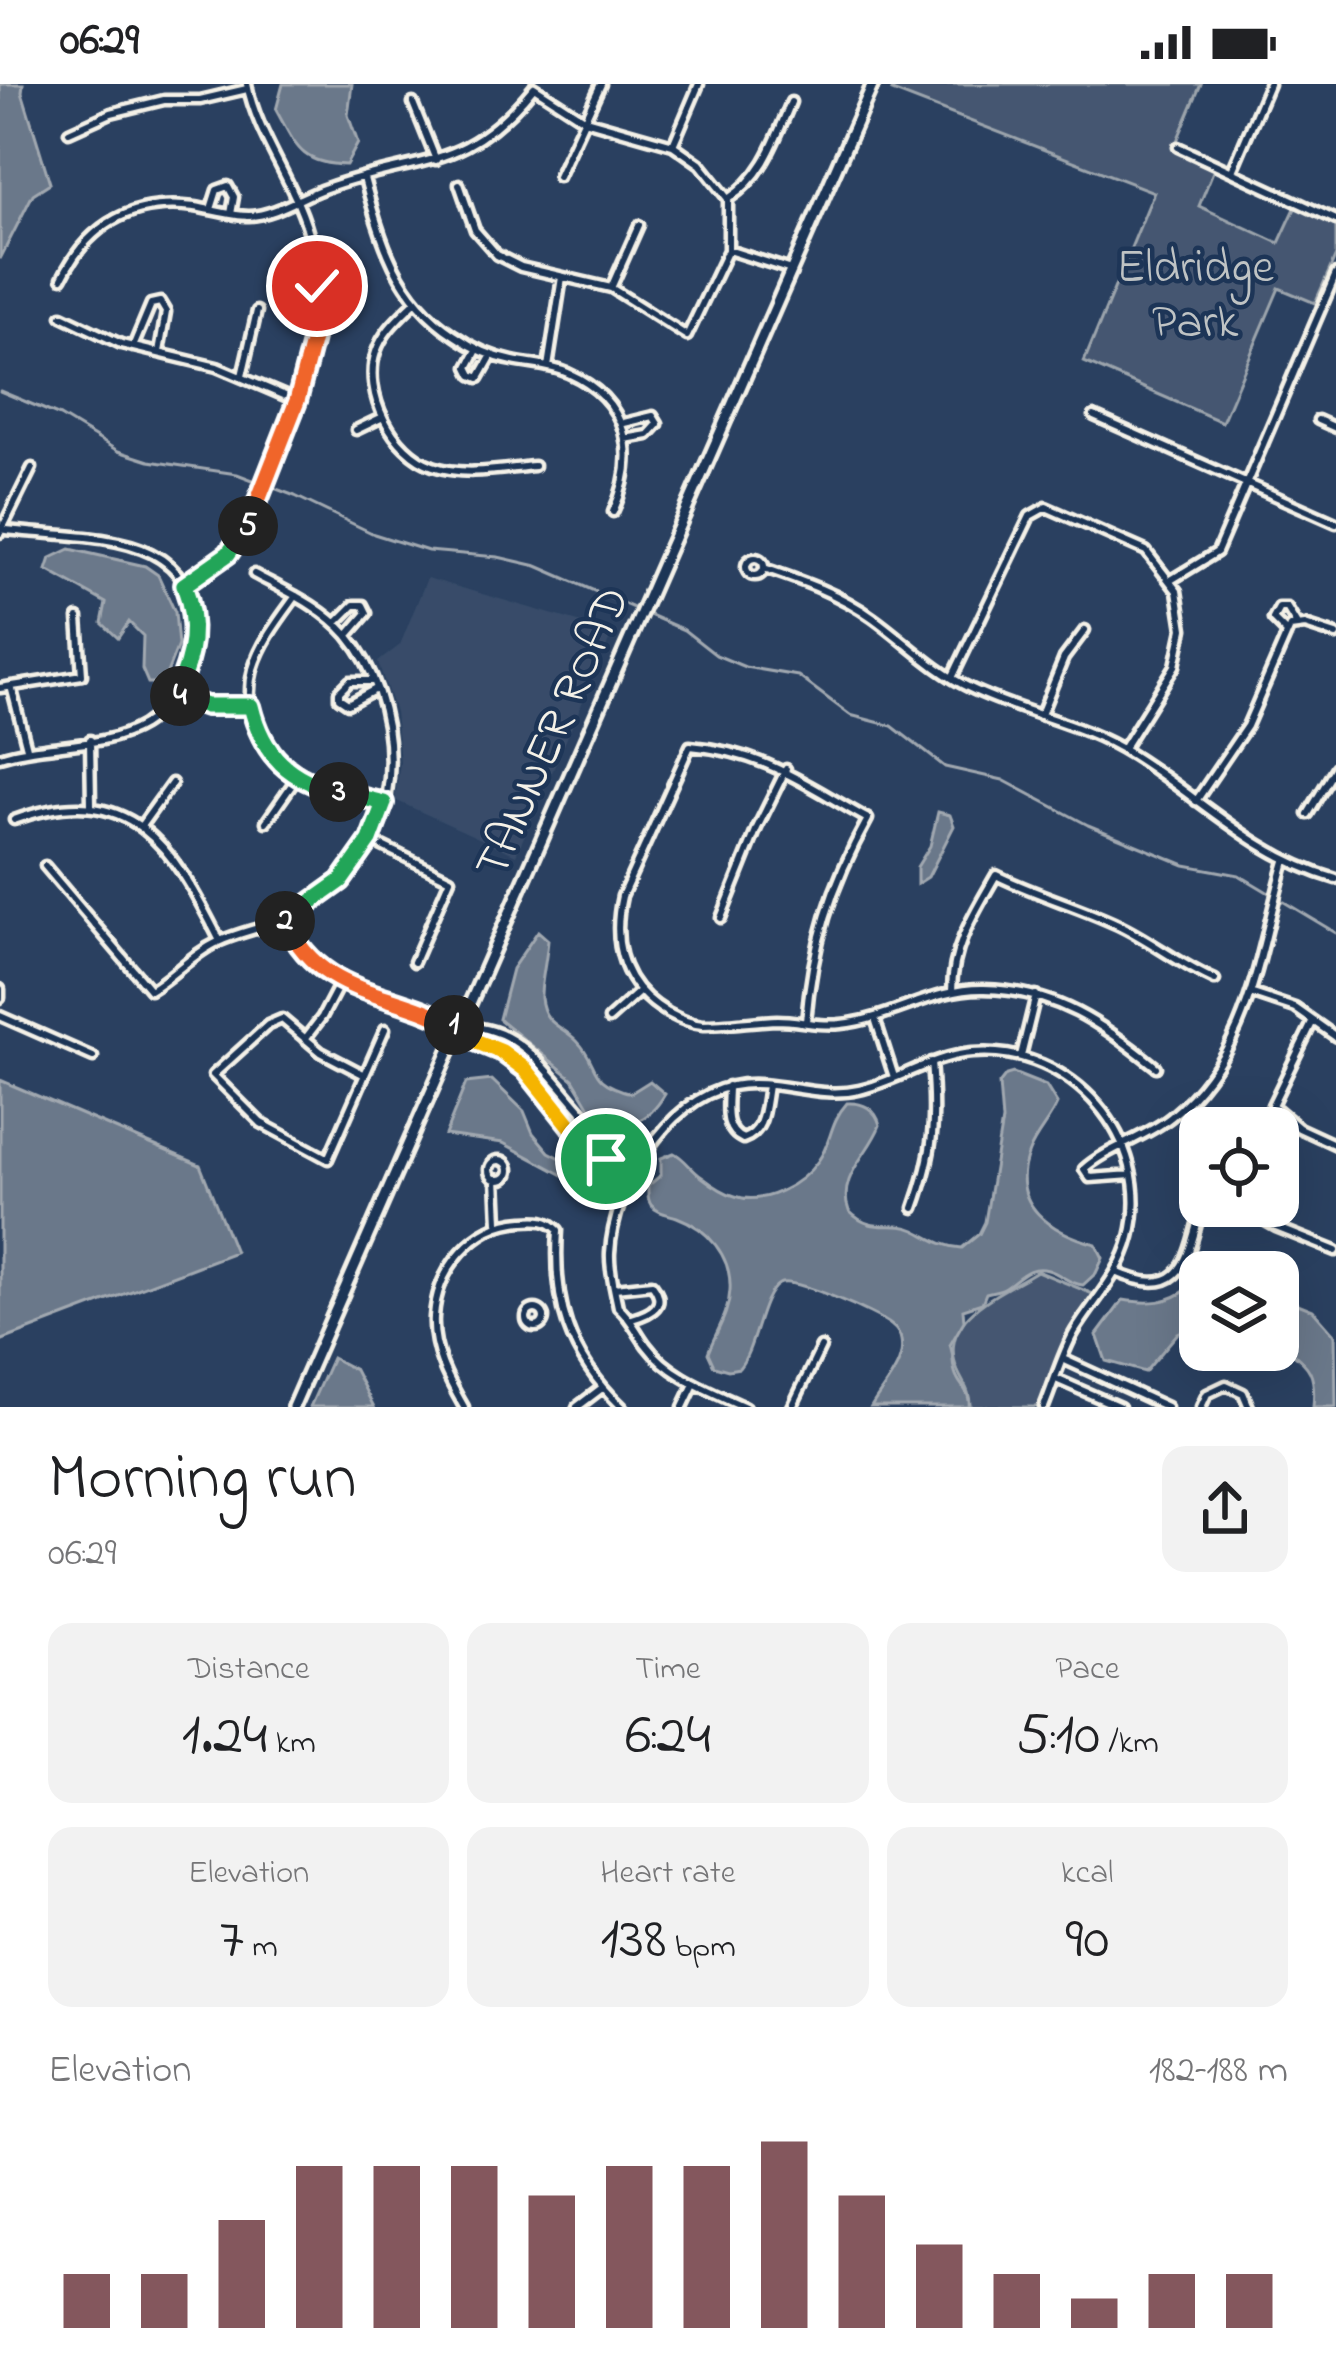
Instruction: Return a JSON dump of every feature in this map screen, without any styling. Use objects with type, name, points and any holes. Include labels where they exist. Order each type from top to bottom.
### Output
[{"type":"main road","name":"TANNER ROAD","points":[[293,1407],[873,84]]},
{"type":"street","points":[[558,177],[601,84]]},
{"type":"street","points":[[673,145],[699,84]]},
{"type":"street","points":[[1232,171],[1269,84]]},
{"type":"street","points":[[62,278],[82,243],[123,214],[157,205],[256,215],[364,178],[436,160],[479,142],[510,117],[535,86],[586,120],[673,145],[700,164],[728,199],[728,250],[687,335],[611,288],[520,267],[497,255],[475,230],[459,184]]},
{"type":"street","points":[[69,132],[129,108],[164,100],[200,100],[247,87],[298,199],[317,286],[312,353],[248,524],[228,554],[184,585]]},
{"type":"street","points":[[728,199],[747,186],[767,160],[791,102]]},
{"type":"street","points":[[413,103],[436,160]]},
{"type":"street","points":[[1178,147],[1336,220]]},
{"type":"street","points":[[364,178],[390,263],[400,285],[416,302],[452,334],[492,356],[565,371],[598,392],[623,424],[626,475],[613,512]]},
{"type":"street","points":[[211,209],[218,190],[228,186],[234,197],[232,214]]},
{"type":"street","points":[[611,288],[639,225]]},
{"type":"street","points":[[728,250],[791,270]]},
{"type":"street","points":[[1171,580],[1217,552],[1336,274]]},
{"type":"street","points":[[548,368],[562,277]]},
{"type":"street","points":[[133,347],[151,304],[160,302],[166,312],[159,352]]},
{"type":"street","points":[[416,302],[387,329],[371,377],[383,417],[409,454],[457,472],[534,466]]},
{"type":"street","points":[[242,376],[257,311]]},
{"type":"street","points":[[62,316],[99,336],[242,376],[297,401]]},
{"type":"street","points":[[478,349],[468,367],[472,375],[482,376],[492,356]]},
{"type":"street","points":[[623,424],[653,416],[658,424],[648,435],[625,439]]},
{"type":"street","points":[[1094,416],[1334,522],[1336,510]]},
{"type":"street","points":[[356,430],[383,417]]},
{"type":"street","points":[[1318,420],[1336,428]]},
{"type":"street","points":[[0,757],[27,748],[129,732],[146,723],[176,694],[192,652],[194,630],[184,585],[166,562],[132,543],[1,530],[32,468]]},
{"type":"street","points":[[952,678],[1030,516],[1046,507],[1146,551],[1171,580],[1181,609],[1175,666],[1123,749]]},
{"type":"street","points":[[764,568],[852,604],[952,678],[1123,749],[1235,831],[1286,861],[1336,879]]},
{"type":"street","points":[[45,866],[150,990],[220,941],[284,920],[341,881],[370,840],[384,803],[389,742],[374,685],[347,635],[335,623],[254,574]]},
{"type":"street","points":[[296,596],[253,670],[251,706],[262,742],[296,779],[384,803]]},
{"type":"street","points":[[335,623],[354,605],[363,604],[367,613],[347,635]]},
{"type":"street","points":[[1196,800],[1247,726],[1268,686],[1291,627],[1287,608],[1279,608],[1273,619],[1291,627],[1336,635]]},
{"type":"street","points":[[0,688],[82,675],[79,618]]},
{"type":"street","points":[[1042,712],[1064,658],[1085,630]]},
{"type":"street","points":[[350,681],[374,685],[348,704],[339,698],[350,681]]},
{"type":"street","points":[[10,686],[27,748]]},
{"type":"street","points":[[176,694],[206,706],[251,706]]},
{"type":"street","points":[[90,740],[91,805]]},
{"type":"street","points":[[806,1022],[810,976],[824,914],[835,881],[868,819],[786,769],[725,749],[690,746],[622,896],[616,921],[621,957],[638,992],[688,1022],[840,1025],[952,991],[1036,995],[1085,1014],[1156,1067]]},
{"type":"street","points":[[1308,814],[1336,766]]},
{"type":"street","points":[[721,918],[786,769]]},
{"type":"street","points":[[266,822],[296,779]]},
{"type":"street","points":[[141,826],[172,783]]},
{"type":"street","points":[[14,820],[58,806],[91,805],[141,826],[172,859],[220,941]]},
{"type":"street","points":[[370,840],[450,879],[414,962]]},
{"type":"street","points":[[1132,1175],[1085,1175],[1088,1164],[1173,1115],[1209,1079],[1244,1020],[1286,861]]},
{"type":"street","points":[[952,991],[957,950],[996,875],[1115,923],[1190,970],[1215,980]]},
{"type":"street","points":[[284,920],[302,952],[340,982],[431,1012],[475,1041],[502,1052],[526,1070],[581,1139],[606,1159],[636,1172]]},
{"type":"street","points":[[305,1039],[340,982]]},
{"type":"street","points":[[609,1018],[638,992]]},
{"type":"street","points":[[1253,994],[1295,1008],[1336,1037]]},
{"type":"street","points":[[1021,1056],[1036,995]]},
{"type":"street","points":[[0,1016],[93,1057]]},
{"type":"street","points":[[874,1018],[894,1077]]},
{"type":"street","points":[[365,1075],[321,1052],[282,1019],[268,1025],[213,1075],[261,1123],[328,1159],[386,1029]]},
{"type":"street","points":[[1313,1021],[1272,1105],[1299,1128],[1336,1145]]},
{"type":"street","points":[[459,1028],[480,1025],[539,1059],[595,1125],[644,1157]]},
{"type":"street","points":[[745,1407],[694,1384],[657,1356],[618,1307],[610,1254],[618,1219],[655,1136],[671,1118],[728,1086],[834,1094],[862,1090],[931,1062],[979,1052],[1021,1056],[1065,1075],[1084,1090],[1126,1146],[1132,1175],[1130,1238],[1116,1272],[1072,1336],[1044,1407]]},
{"type":"street","points":[[914,1208],[930,1162],[935,1113],[931,1062]]},
{"type":"street","points":[[728,1086],[728,1125],[742,1139],[754,1136],[761,1126],[768,1086]]},
{"type":"street","points":[[496,1179],[498,1222]]},
{"type":"street","points":[[464,1407],[437,1348],[436,1301],[468,1244],[498,1222],[546,1220],[558,1230],[555,1276],[561,1312],[602,1388],[622,1407]]},
{"type":"street","points":[[1116,1272],[1153,1282],[1173,1275],[1190,1255],[1197,1227]]},
{"type":"street","points":[[1284,1227],[1336,1251]]},
{"type":"street","points":[[615,1288],[652,1284],[659,1293],[652,1313],[632,1319]]},
{"type":"street","points":[[543,1316],[561,1312]]},
{"type":"street","points":[[792,1407],[821,1347]]},
{"type":"street","points":[[1064,1360],[1167,1407]]},
{"type":"street","points":[[1056,1379],[1120,1407]]},
{"type":"street","points":[[683,1407],[694,1384]]},
{"type":"street","points":[[1110,1402],[1118,1385]]},
{"type":"street","points":[[1201,1407],[1207,1394],[1226,1385],[1243,1394],[1249,1407]]},
{"type":"street","points":[[577,1407],[602,1388]]},
{"type":"shaded area","points":[[0,84],[23,84],[50,183],[33,194],[0,259]]},
{"type":"shaded area","points":[[283,84],[352,84],[348,115],[358,143],[346,165],[318,161],[301,151],[276,110]]},
{"type":"shaded area","points":[[70,549],[145,566],[158,575],[175,612],[178,645],[163,683],[148,683],[142,669],[143,636],[129,622],[118,638],[102,623],[106,603],[47,570],[51,558]]},
{"type":"shaded area","points":[[427,578],[613,632],[516,855],[395,800],[400,762],[395,712],[378,662],[400,645]]},
{"type":"shaded area","points":[[938,812],[950,815],[954,826],[928,877],[917,884],[917,867],[930,846]]},
{"type":"shaded area","points":[[538,931],[548,940],[541,993],[546,1014],[577,1041],[607,1083],[631,1093],[650,1081],[665,1094],[644,1118],[628,1122],[597,1119],[573,1079],[499,1019],[512,969]]},
{"type":"shaded area","points":[[1013,1073],[1046,1086],[1057,1104],[1029,1152],[1024,1187],[1029,1202],[1050,1224],[1096,1244],[1103,1258],[1083,1285],[1035,1269],[986,1293],[982,1303],[963,1309],[964,1321],[950,1345],[969,1407],[871,1407],[900,1358],[897,1331],[853,1305],[787,1283],[779,1284],[767,1299],[739,1368],[714,1366],[708,1353],[729,1299],[727,1266],[716,1245],[698,1228],[651,1205],[648,1186],[661,1175],[661,1158],[674,1153],[731,1195],[770,1195],[811,1170],[841,1110],[847,1103],[858,1104],[872,1111],[880,1125],[850,1177],[849,1211],[866,1223],[906,1227],[962,1248],[985,1222],[1002,1121],[999,1084]]},
{"type":"shaded area","points":[[0,1080],[200,1165],[235,1252],[0,1341]]},
{"type":"shaded area","points":[[492,1080],[524,1111],[533,1133],[549,1152],[582,1169],[576,1182],[503,1143],[445,1135],[466,1083]]},
{"type":"shaded area","points":[[1179,1294],[1179,1333],[1145,1372],[1106,1361],[1097,1335],[1123,1300]]},
{"type":"shaded area","points":[[1299,1304],[1313,1310],[1335,1335],[1336,1407],[1313,1407],[1313,1382],[1302,1361]]},
{"type":"shaded area","points":[[332,1358],[355,1370],[374,1407],[310,1407]]},
{"type":"green space","name":"Eldridge Park","points":[[895,84],[1201,84],[1174,148],[1216,164],[1199,206],[1279,243],[1297,204],[1336,221],[1336,255],[1315,303],[1279,288],[1222,422],[1084,362],[1154,192],[892,91]]},
{"type":"green space","points":[[1037,1271],[1093,1294],[1038,1407],[970,1407],[955,1363],[957,1331],[978,1307]]},
{"type":"waterway","points":[[0,391],[60,416],[118,451],[149,461],[237,474],[374,534],[428,551],[537,566],[684,630],[716,655],[745,667],[798,676],[850,715],[892,726],[945,767],[1003,780],[1088,825],[1185,865],[1239,875],[1336,933]]},
{"type":"route","points":[[317,286],[312,353],[248,524],[228,554],[184,585],[194,630],[192,652],[176,694],[206,706],[251,706],[262,742],[296,779],[384,803],[370,840],[341,881],[284,920],[302,952],[340,982],[431,1012],[475,1041],[502,1052],[526,1070],[581,1139],[606,1159]]}]
